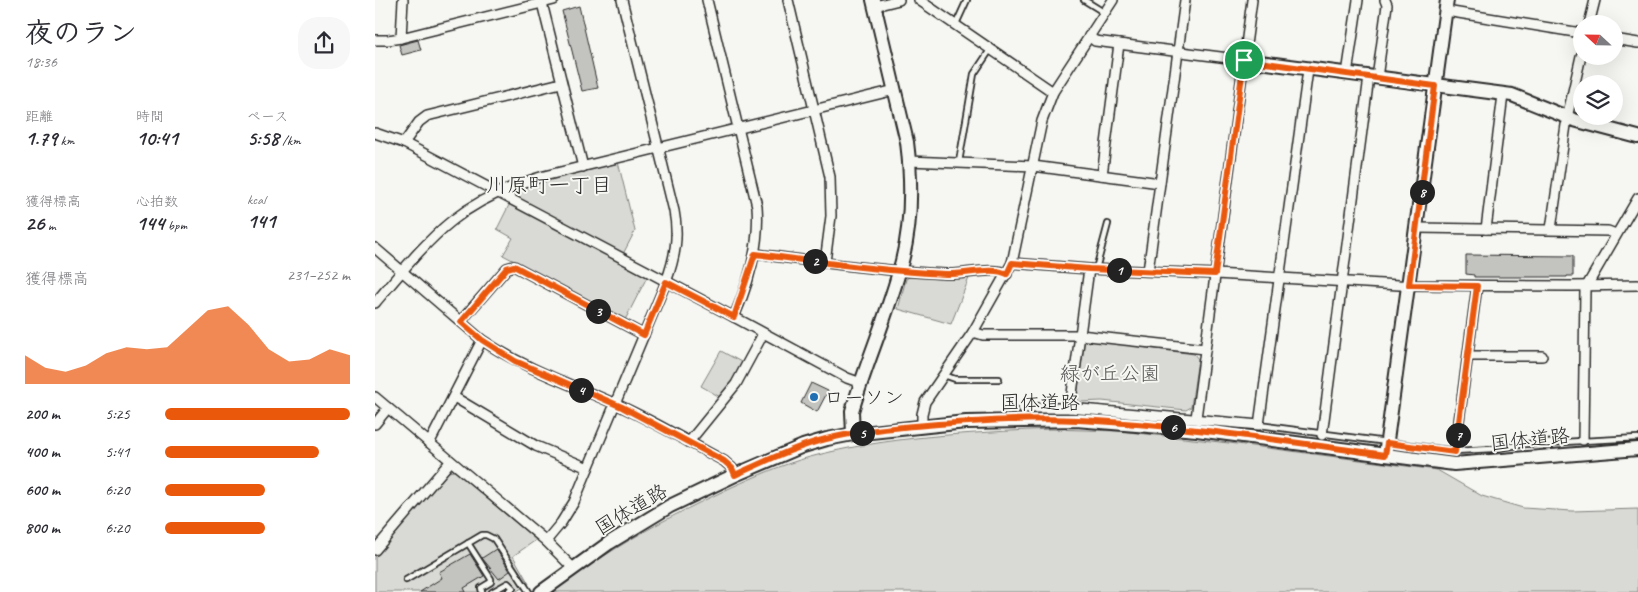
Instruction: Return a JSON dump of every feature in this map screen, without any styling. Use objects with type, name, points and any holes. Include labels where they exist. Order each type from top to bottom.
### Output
[{"type":"street","points":[[401,38],[403,0]]},
{"type":"street","points":[[375,40],[401,38],[554,0]]},
{"type":"street","points":[[546,541],[570,510],[666,282],[675,253],[676,221],[622,0]]},
{"type":"street","points":[[707,0],[757,206],[758,232],[755,254],[734,317]]},
{"type":"street","points":[[788,0],[830,177],[831,216],[825,262]]},
{"type":"street","points":[[853,434],[852,411],[899,272],[909,215],[909,161],[895,90],[874,3],[899,0]]},
{"type":"street","points":[[919,0],[1053,92]]},
{"type":"street","points":[[922,426],[925,402],[973,332],[1012,263],[1042,121],[1053,92],[1113,0]]},
{"type":"street","points":[[1148,271],[1185,0]]},
{"type":"street","points":[[1196,418],[1253,0]]},
{"type":"street","points":[[1347,74],[1358,0]]},
{"type":"street","points":[[1322,435],[1342,281],[1373,78],[1387,5],[1385,0]]},
{"type":"street","points":[[1591,15],[1595,0]]},
{"type":"street","points":[[542,3],[583,167]]},
{"type":"street","points":[[1386,449],[1446,6],[1573,31]]},
{"type":"street","points":[[1089,36],[1095,40],[1119,44],[1503,95],[1509,100],[1567,122],[1638,144]]},
{"type":"street","points":[[1623,40],[1638,43]]},
{"type":"street","points":[[1102,175],[1119,44]]},
{"type":"street","points":[[1551,229],[1567,122],[1579,65]]},
{"type":"street","points":[[1023,408],[1070,408],[1259,425],[1308,70]]},
{"type":"street","points":[[404,143],[419,122],[427,116],[561,83]]},
{"type":"street","points":[[375,303],[433,236],[446,224],[461,212],[497,192],[517,184],[659,147],[895,90]]},
{"type":"street","points":[[1486,229],[1503,95]]},
{"type":"street","points":[[1567,122],[1638,137]]},
{"type":"street","points":[[375,132],[404,143],[763,334],[847,378],[861,383]]},
{"type":"street","points":[[909,161],[1033,166],[1160,183]]},
{"type":"street","points":[[1583,440],[1584,293],[1586,286],[1638,198]]},
{"type":"street","points":[[1417,228],[1551,229],[1608,231],[1616,234]]},
{"type":"street","points":[[375,248],[482,340],[522,364],[615,404],[689,442],[724,461],[732,468],[735,475]]},
{"type":"street","points":[[755,254],[899,272],[961,275],[995,270],[1007,274]]},
{"type":"street","points":[[1012,263],[1093,269],[1409,285],[1586,286],[1638,284]]},
{"type":"street","points":[[461,322],[507,268],[514,266],[644,335]]},
{"type":"street","points":[[1070,408],[1080,335],[1093,269]]},
{"type":"street","points":[[1455,458],[1477,286]]},
{"type":"street","points":[[973,332],[983,335],[1080,335],[1205,349]]},
{"type":"street","points":[[689,442],[736,384],[763,334]]},
{"type":"street","points":[[428,442],[432,438],[482,340]]},
{"type":"street","points":[[1469,356],[1542,356]]},
{"type":"street","points":[[454,396],[536,446],[588,468]]},
{"type":"street","points":[[375,397],[546,541],[573,568]]},
{"type":"street","points":[[375,424],[388,408]]},
{"type":"street","name":"国体道路","points":[[541,592],[573,568],[650,517],[735,475],[803,446],[853,434],[922,426],[1007,421],[1076,420],[1197,430],[1386,449],[1455,458],[1638,449]]},
{"type":"street","points":[[375,550],[450,462]]},
{"type":"lane","points":[[955,24],[967,0]]},
{"type":"lane","points":[[1084,0],[1105,13]]},
{"type":"lane","points":[[959,162],[974,74],[990,50]]},
{"type":"lane","points":[[1093,269],[1108,224]]},
{"type":"lane","points":[[944,375],[955,379],[999,379]]},
{"type":"lane","points":[[1259,425],[1322,435],[1386,449]]},
{"type":"lane","points":[[1455,458],[1583,440],[1638,438]]},
{"type":"lane","points":[[406,580],[482,535],[491,537],[529,592]]},
{"type":"lane","points":[[468,543],[491,579],[491,582],[481,588],[482,592]]},
{"type":"lane","points":[[491,592],[509,583],[513,588],[508,592]]},
{"type":"green space","points":[[618,162],[635,231],[623,254],[517,198],[519,188]]},
{"type":"green space","points":[[510,203],[647,277],[625,320],[503,255],[513,238],[497,229]]},
{"type":"green space","points":[[909,277],[969,278],[951,324],[898,309],[906,279]]},
{"type":"green space","name":"緑が丘公園","points":[[1087,340],[1194,354],[1198,359],[1191,407],[1186,410],[1102,401],[1079,402],[1077,396],[1084,344]]},
{"type":"green space","points":[[721,351],[743,363],[720,397],[701,386]]},
{"type":"green space","points":[[1050,429],[1119,431],[1437,470],[1482,496],[1523,508],[1572,511],[1638,509],[1638,592],[552,592],[607,554],[658,524],[732,487],[790,463],[839,450],[899,440],[959,434]]},
{"type":"green space","points":[[455,471],[536,540],[513,556],[529,584],[515,592],[375,592],[375,557],[447,472]]},
{"type":"building","points":[[579,6],[598,88],[582,91],[562,11]]},
{"type":"building","points":[[418,40],[421,50],[402,55],[399,45]]},
{"type":"building","points":[[1466,255],[1573,256],[1573,276],[1474,277],[1474,275],[1466,274]]},
{"type":"building","name":"ローソン","points":[[811,383],[828,391],[817,412],[801,403]]},
{"type":"building","points":[[496,549],[510,571],[499,579],[482,558]]},
{"type":"building","points":[[470,554],[484,576],[464,588],[466,592],[420,592],[442,578],[439,572]]},
{"type":"place","name":"ローソン","points":[[814,397]]},
{"type":"district","name":"川原町一丁目","points":[[549,185]]},
{"type":"route","points":[[1244,60],[1435,86],[1409,285],[1477,286],[1455,452],[1387,443],[1385,455],[1197,430],[1076,420],[966,422],[853,434],[827,439],[803,446],[735,475],[732,468],[724,461],[622,407],[515,361],[482,340],[461,322],[507,268],[514,266],[644,335],[666,282],[734,317],[747,284],[755,254],[888,271],[961,275],[995,270],[1001,270],[1007,274],[1012,263],[1089,269],[1215,274],[1244,60]]}]
